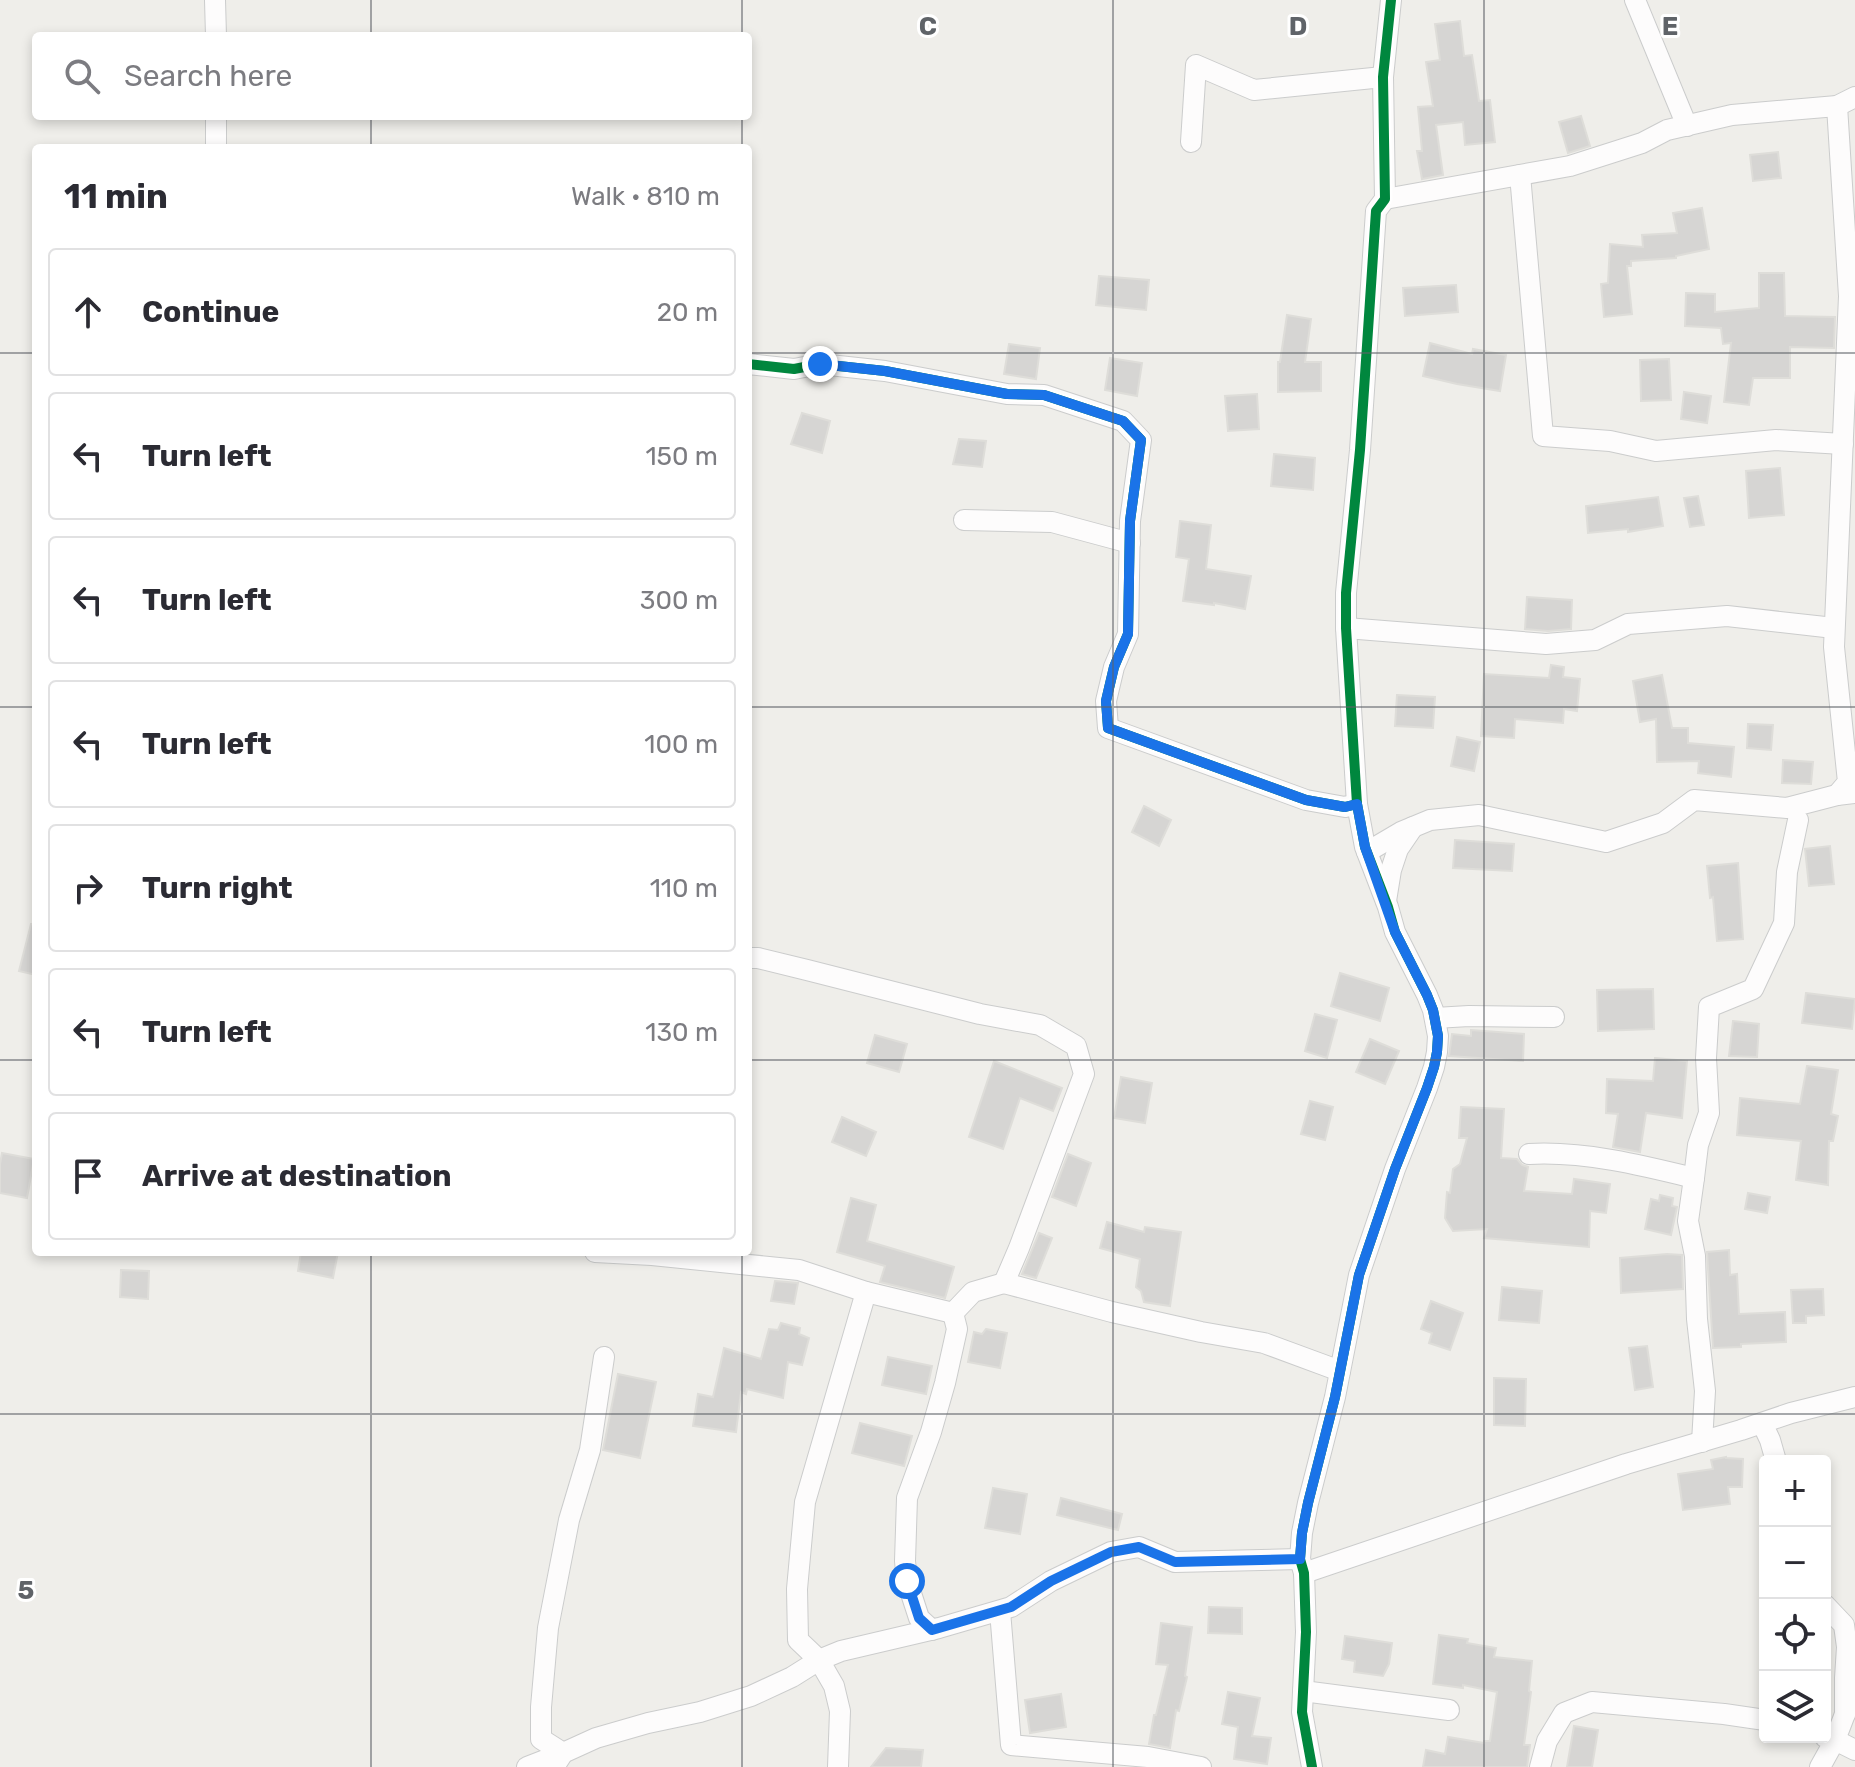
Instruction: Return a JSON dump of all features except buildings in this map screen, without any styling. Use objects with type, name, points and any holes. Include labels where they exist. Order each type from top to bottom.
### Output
[{"type":"street","points":[[215,0],[216,32]]},
{"type":"street","points":[[1312,1767],[1302,1712],[1306,1632],[1302,1533],[1359,1275],[1434,1067],[1438,1036],[1427,995],[1395,932],[1367,852],[1357,804],[1346,628],[1348,558],[1360,450],[1376,211],[1385,199],[1383,77],[1391,0]]},
{"type":"street","points":[[1635,0],[1687,126]]},
{"type":"street","points":[[1191,142],[1196,65],[1254,90],[1383,77]]},
{"type":"street","points":[[1367,852],[1401,832],[1430,820],[1479,815],[1606,842],[1663,823],[1694,800],[1787,808],[1846,794],[1848,782],[1834,647],[1849,296],[1846,102],[1732,115],[1667,130],[1642,143],[1570,166],[1385,199]]},
{"type":"street","points":[[216,120],[216,144]]},
{"type":"street","points":[[1520,175],[1543,436],[1610,441],[1656,451],[1776,440],[1843,444]]},
{"type":"street","points":[[752,364],[794,369],[820,364],[885,371],[1007,394],[1044,395],[1123,421],[1141,440],[1130,521],[1128,634],[1114,667],[1106,701],[1108,728],[1306,800],[1345,807],[1357,804]]},
{"type":"street","points":[[964,520],[1052,522],[1130,543]]},
{"type":"street","points":[[1346,628],[1546,644],[1595,640],[1628,624],[1727,616],[1834,628]]},
{"type":"street","points":[[1702,1442],[1705,1391],[1697,1319],[1695,1256],[1688,1221],[1698,1145],[1709,1113],[1706,1058],[1709,1007],[1753,989],[1784,923],[1787,872],[1798,820]]},
{"type":"street","points":[[1386,902],[1398,849],[1413,827]]},
{"type":"street","points":[[752,958],[980,1014],[1040,1025],[1076,1046],[1084,1074],[1004,1283]]},
{"type":"street","points":[[1435,1018],[1554,1017]]},
{"type":"street","points":[[1529,1154],[1553,1153],[1614,1161],[1694,1178]]},
{"type":"street","points":[[662,1256],[799,1270],[866,1292],[953,1313]]},
{"type":"street","points":[[953,1313],[973,1292],[1004,1283],[1112,1312],[1264,1343],[1340,1371]]},
{"type":"street","points":[[838,1767],[840,1711],[834,1686],[819,1660],[798,1640],[797,1589],[805,1502],[866,1292]]},
{"type":"street","points":[[932,1630],[919,1618],[907,1581],[907,1498],[945,1383],[957,1329],[953,1313]]},
{"type":"street","points":[[558,1760],[541,1739],[548,1628],[569,1520],[590,1450],[604,1357]]},
{"type":"street","points":[[527,1767],[558,1760],[596,1738],[751,1696],[841,1651],[932,1630],[1011,1607],[1051,1581],[1111,1552],[1139,1547],[1175,1562],[1302,1566],[1805,1409],[1855,1397]]},
{"type":"street","points":[[1762,1423],[1774,1455]]},
{"type":"street","points":[[1000,1611],[1011,1745],[1148,1757],[1201,1767]]},
{"type":"street","points":[[1831,1611],[1844,1625],[1847,1647],[1845,1714]]},
{"type":"street","points":[[1831,1736],[1845,1714],[1855,1688]]},
{"type":"street","points":[[1303,1691],[1449,1710]]},
{"type":"street","points":[[1540,1767],[1547,1741],[1564,1713],[1592,1702],[1759,1719]]},
{"type":"street","points":[[1831,1738],[1855,1750]]},
{"type":"street","points":[[1820,1767],[1828,1743]]},
{"type":"cycle path","points":[[1312,1767],[1302,1712],[1306,1632],[1304,1573],[1300,1559],[1302,1533],[1335,1397],[1359,1275],[1434,1067],[1438,1036],[1433,1010],[1395,932],[1365,847],[1357,804],[1346,628],[1346,593],[1360,450],[1376,211],[1385,199],[1383,77],[1391,0]]},
{"type":"cycle path","points":[[752,364],[794,369],[820,364],[885,371],[1007,394],[1044,395],[1123,421],[1141,440],[1130,521],[1128,634],[1114,667],[1106,701],[1108,728],[1306,800],[1345,807],[1357,804]]},
{"type":"route","points":[[820,364],[885,371],[1007,394],[1044,395],[1123,421],[1141,440],[1130,521],[1128,634],[1114,667],[1106,701],[1108,728],[1306,800],[1345,807],[1357,804],[1367,852],[1395,932],[1433,1010],[1438,1036],[1434,1067],[1359,1275],[1335,1397],[1308,1503],[1300,1559],[1175,1562],[1139,1547],[1111,1552],[1051,1581],[1011,1607],[932,1630],[919,1618],[907,1581]]}]
